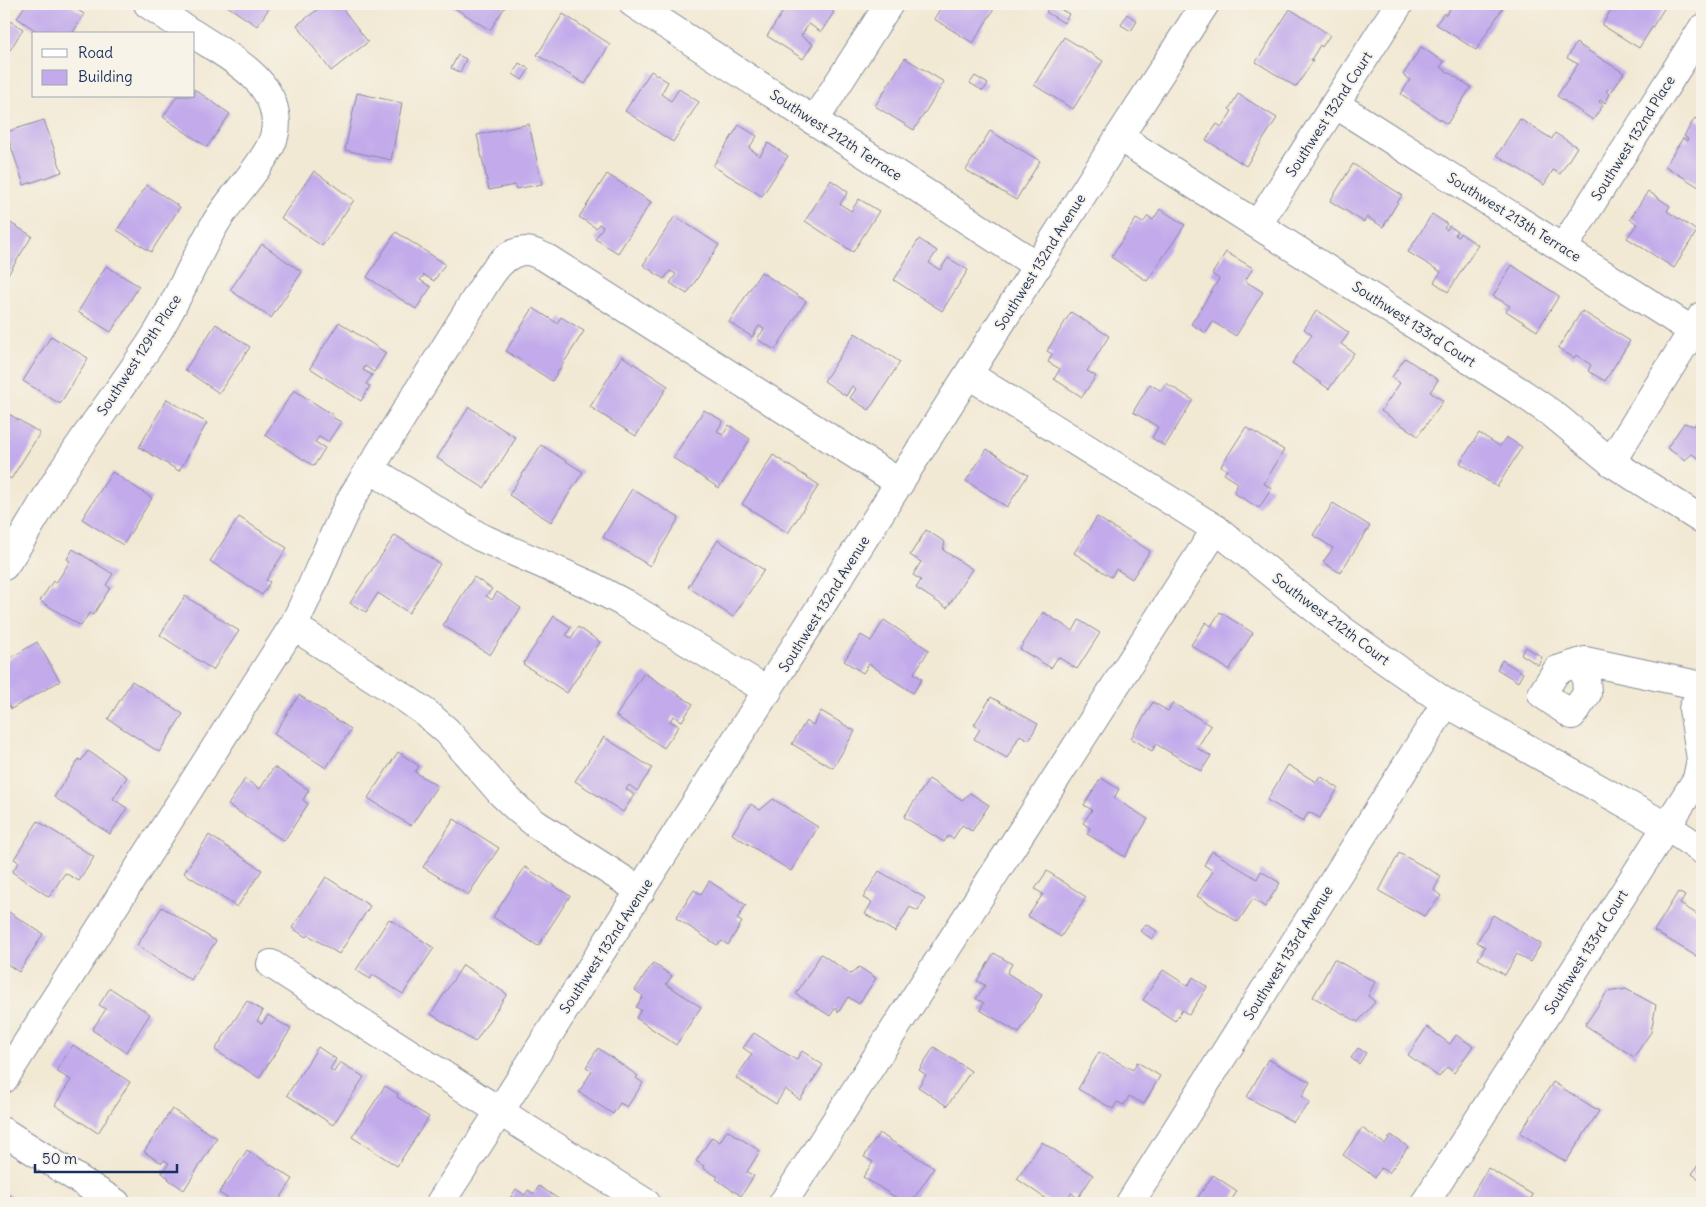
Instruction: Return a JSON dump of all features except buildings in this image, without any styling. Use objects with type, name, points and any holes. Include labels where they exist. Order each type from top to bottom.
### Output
[{"type":"street","points":[[148,4],[190,32]]},
{"type":"street","name":"Southwest 212th Terrace","points":[[634,4],[1038,266]]},
{"type":"street","points":[[814,120],[889,4]]},
{"type":"street","name":"Southwest 132nd Avenue","points":[[440,1203],[500,1112],[1205,4]]},
{"type":"street","name":"Southwest 132nd Court","points":[[1258,224],[1399,4]]},
{"type":"street","name":"Southwest 132nd Place","points":[[1563,248],[1702,29]]},
{"type":"street","name":"Southwest 129th Place","points":[[4,566],[64,468],[156,334],[184,286],[215,225],[270,146],[276,127],[275,113],[270,98],[262,86],[236,62],[195,35]]},
{"type":"street","name":"Southwest 213th Terrace","points":[[1335,104],[1563,248],[1698,323]]},
{"type":"street","name":"Southwest 133rd Court","points":[[1119,137],[1522,393],[1554,415],[1611,462],[1702,520]]},
{"type":"street","points":[[4,1079],[293,626],[344,513],[492,274],[503,260],[526,251],[536,253],[548,259],[900,483]]},
{"type":"street","points":[[1611,462],[1698,323]]},
{"type":"street","name":"Southwest 212th Court","points":[[969,375],[1216,529],[1342,630],[1446,703],[1666,826],[1702,850]]},
{"type":"street","points":[[370,469],[480,537],[590,585],[624,603],[768,691]]},
{"type":"street","points":[[783,1203],[1216,529]]},
{"type":"street","points":[[293,626],[426,713],[447,732],[501,793],[519,810],[536,824],[641,891]]},
{"type":"street","points":[[1585,661],[1702,686]]},
{"type":"street","name":"Southwest 133rd Court","points":[[1425,1203],[1697,779],[1701,759],[1693,709],[1702,689]]},
{"type":"street","name":"Southwest 133rd Avenue","points":[[1130,1203],[1446,703]]},
{"type":"street","points":[[271,964],[500,1112],[646,1203]]},
{"type":"street","points":[[4,1132],[116,1203]]}]
